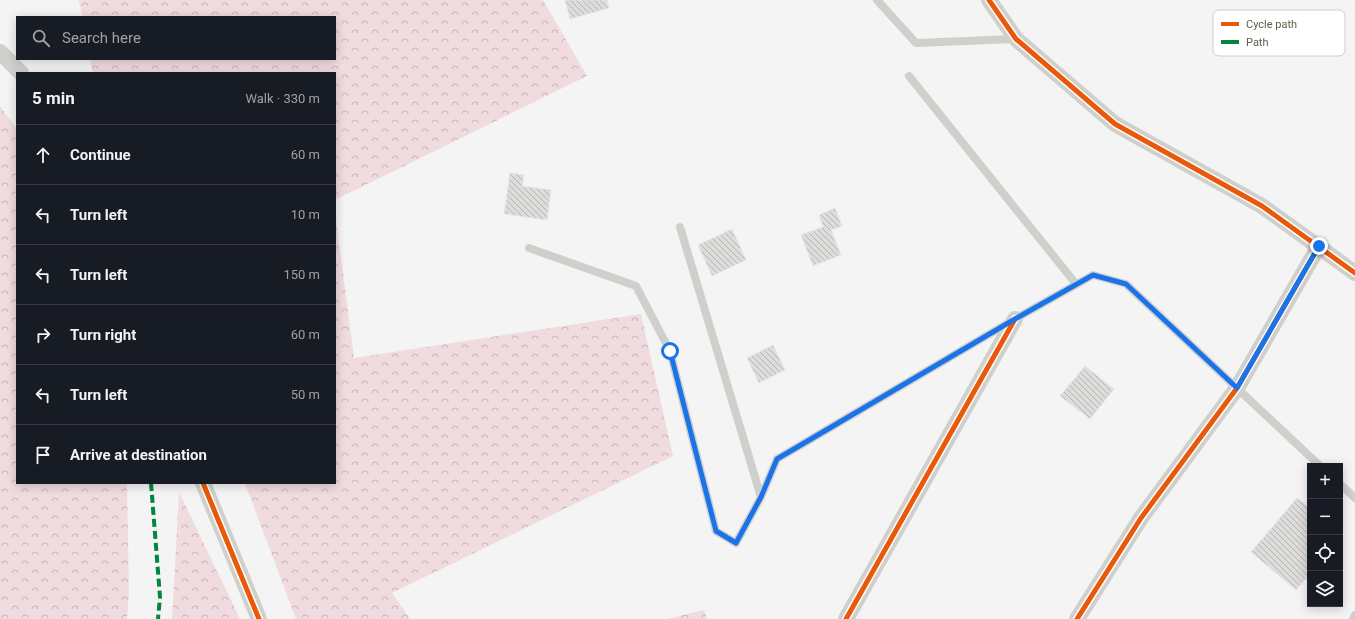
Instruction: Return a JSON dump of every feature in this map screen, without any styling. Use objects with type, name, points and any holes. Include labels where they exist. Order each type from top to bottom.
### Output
[{"type":"street","points":[[989,0],[1016,38],[1115,124],[1262,206],[1355,273]]},
{"type":"street","points":[[0,52],[20,72]]},
{"type":"street","points":[[1077,619],[1141,518],[1237,388],[1319,246]]},
{"type":"street","points":[[846,619],[1015,319]]},
{"type":"street","points":[[203,484],[259,619]]},
{"type":"lane","points":[[877,0],[916,43],[1016,38]]},
{"type":"lane","points":[[909,76],[1076,284]]},
{"type":"lane","points":[[680,227],[761,497]]},
{"type":"lane","points":[[529,248],[636,286],[670,351],[716,531],[736,543],[761,497],[777,459],[1015,319],[1093,275],[1126,284],[1317,463]]},
{"type":"lane","points":[[1343,487],[1355,498]]},
{"type":"lane","points":[[1353,619],[1355,615]]},
{"type":"green space","points":[[79,0],[543,0],[587,76],[336,200],[336,72],[93,72],[90,60],[336,60],[336,16],[82,16]]},
{"type":"green space","points":[[0,106],[16,128],[16,484],[127,484],[129,592],[127,619],[0,619]]},
{"type":"green space","points":[[336,219],[354,358],[641,314],[673,456],[392,593],[410,619],[296,619],[245,484],[336,484]]},
{"type":"green space","points":[[179,492],[240,619],[172,619]]},
{"type":"green space","points":[[704,610],[707,619],[667,619]]},
{"type":"building","points":[[565,0],[607,0],[609,8],[570,19]]},
{"type":"building","points":[[510,173],[524,175],[522,186],[551,190],[547,220],[504,214]]},
{"type":"building","points":[[835,208],[842,226],[831,230],[841,255],[813,266],[801,235],[823,227],[819,215]]},
{"type":"building","points":[[732,229],[746,260],[712,276],[698,245]]},
{"type":"building","points":[[773,345],[785,370],[759,383],[747,358]]},
{"type":"building","points":[[1085,366],[1114,389],[1090,419],[1060,396]]},
{"type":"building","points":[[1297,498],[1307,506],[1307,577],[1296,590],[1251,552]]},
{"type":"marked path","points":[[151,484],[160,597],[158,619]]},
{"type":"cycle path","points":[[989,0],[1016,39],[1115,124],[1262,206],[1355,273]]},
{"type":"cycle path","points":[[1077,619],[1141,518],[1237,388],[1319,246]]},
{"type":"cycle path","points":[[846,619],[1015,319]]},
{"type":"cycle path","points":[[203,484],[259,619]]},
{"type":"route","points":[[670,351],[716,531],[736,543],[761,497],[777,459],[1015,319],[1093,275],[1126,284],[1237,388],[1319,246]]}]
